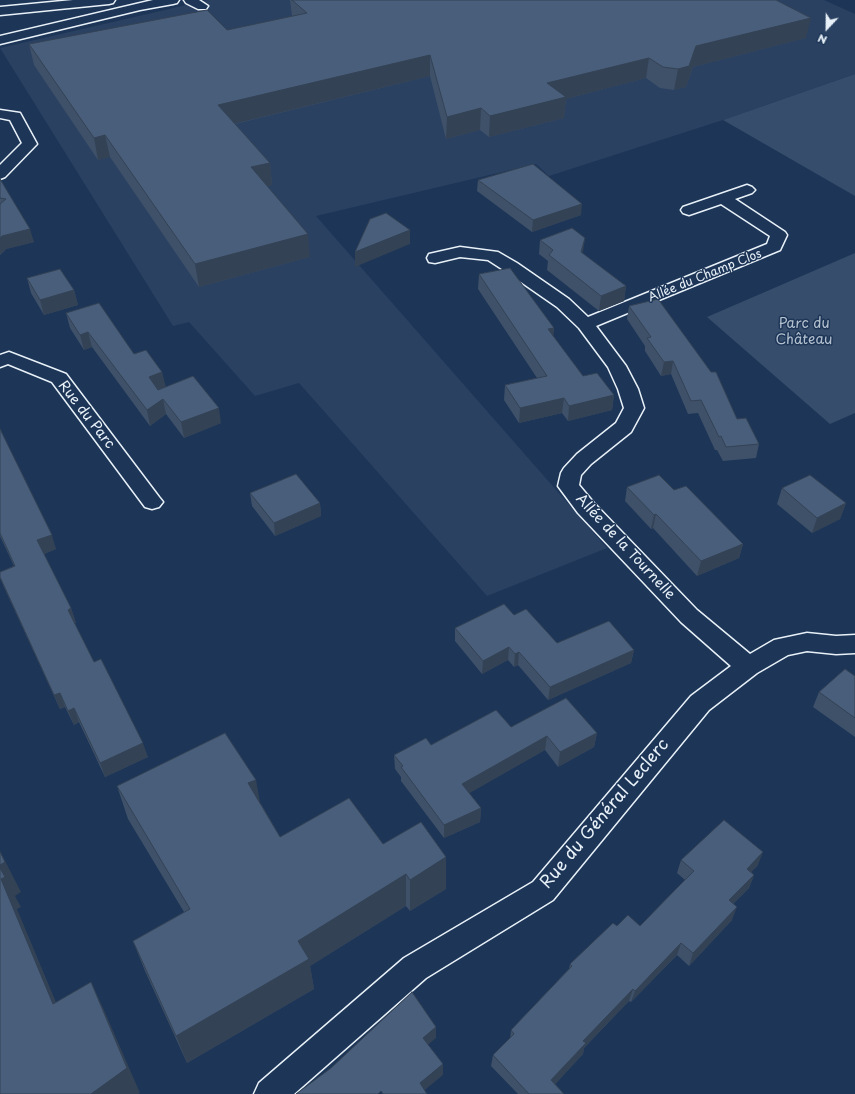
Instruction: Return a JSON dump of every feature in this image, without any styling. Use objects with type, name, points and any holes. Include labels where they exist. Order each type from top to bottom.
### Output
[{"type":"street","points":[[0,0],[10,0]]},
{"type":"street","points":[[0,11],[109,0]]},
{"type":"street","points":[[0,40],[140,6],[173,0]]},
{"type":"street","points":[[190,0],[202,6]]},
{"type":"street","points":[[0,114],[15,116],[30,144],[0,174]]},
{"type":"street","points":[[689,210],[747,190]]},
{"type":"street","name":"Allée du Champ Clos","points":[[585,324],[774,247],[779,235],[724,199]]},
{"type":"street","name":"Allée de la Tournelle","points":[[435,258],[460,252],[492,256],[563,303],[585,324],[617,366],[628,389],[634,408],[624,427],[584,459],[571,473],[568,486],[586,508],[689,616],[748,666]]},
{"type":"street","name":"Rue du Parc","points":[[0,361],[9,358],[59,378],[152,502]]},
{"type":"street","name":"Rue du Général Leclerc","points":[[270,1094],[415,968],[543,891],[700,703],[748,666],[782,647],[807,642],[836,645],[855,644]]},
{"type":"shaded area","points":[[208,0],[824,0],[855,14],[855,74],[723,120],[549,176],[536,164],[316,216],[607,548],[487,596],[299,383],[255,396],[189,322],[173,326],[0,48]]},
{"type":"green space","points":[[855,74],[855,196],[723,120]]},
{"type":"green space","name":"Parc du Château","points":[[855,253],[855,413],[830,424],[707,317]]},
{"type":"building","points":[[292,0],[776,0],[811,18],[696,46],[689,66],[678,69],[663,67],[649,58],[547,83],[566,97],[490,116],[481,108],[447,117],[430,55],[218,105],[270,163],[251,167],[308,234],[195,264],[105,135],[94,138],[29,44],[207,10],[227,30],[307,13]]},
{"type":"building","points":[[533,164],[582,204],[533,220],[478,180]]},
{"type":"building","points":[[0,179],[30,229],[2,236],[0,238],[0,204],[6,199],[0,198]]},
{"type":"building","points":[[386,213],[410,230],[355,252],[370,219]]},
{"type":"building","points":[[572,228],[585,238],[581,252],[626,286],[601,296],[549,255],[553,250],[540,240]]},
{"type":"building","points":[[510,268],[554,328],[548,329],[583,376],[597,373],[614,395],[569,406],[564,398],[520,408],[505,385],[547,376],[479,274]]},
{"type":"building","points":[[60,269],[74,290],[40,300],[27,278]]},
{"type":"building","points":[[658,299],[711,372],[716,372],[737,419],[746,418],[759,444],[726,447],[721,436],[719,437],[701,400],[691,401],[673,361],[664,362],[647,338],[651,337],[629,306]]},
{"type":"building","points":[[99,303],[134,354],[146,350],[162,372],[149,377],[158,390],[193,376],[219,408],[181,422],[163,399],[147,410],[88,332],[80,335],[66,313]]},
{"type":"building","points":[[0,429],[52,535],[37,540],[71,608],[68,610],[94,662],[101,659],[143,743],[100,763],[74,708],[68,711],[60,693],[54,695],[0,577],[0,572],[15,566],[0,533]]},
{"type":"building","points":[[296,474],[320,503],[274,523],[250,493]]},
{"type":"building","points":[[659,475],[674,490],[686,486],[743,544],[701,561],[656,514],[654,515],[627,487]]},
{"type":"building","points":[[810,475],[846,503],[817,518],[782,488]]},
{"type":"building","points":[[504,604],[514,615],[526,609],[557,643],[609,621],[634,650],[550,687],[519,652],[515,654],[509,647],[483,661],[455,628]]},
{"type":"building","points":[[845,669],[855,676],[855,718],[819,692]]},
{"type":"building","points":[[566,698],[597,733],[560,752],[547,736],[462,784],[481,808],[444,825],[401,767],[403,766],[394,755],[426,738],[431,745],[496,710],[511,727]]},
{"type":"building","points":[[225,733],[256,780],[248,783],[280,837],[349,798],[383,844],[421,822],[446,857],[410,880],[406,874],[298,941],[309,959],[176,1036],[133,941],[190,909],[117,786]]},
{"type":"building","points":[[724,820],[763,852],[747,869],[754,875],[729,900],[737,907],[693,953],[681,943],[635,991],[633,989],[583,1041],[586,1043],[551,1080],[564,1094],[529,1094],[493,1055],[514,1034],[511,1030],[572,966],[570,964],[613,923],[617,926],[628,915],[640,926],[694,871],[681,860]]},
{"type":"building","points":[[0,852],[5,862],[0,865]]},
{"type":"building","points":[[0,868],[5,877],[1,879],[53,1004],[91,982],[127,1068],[91,1094],[0,1094]]},
{"type":"building","points":[[412,992],[436,1027],[423,1038],[443,1064],[420,1083],[427,1094],[383,1094],[381,1091],[378,1094],[296,1094],[331,1068]]}]
